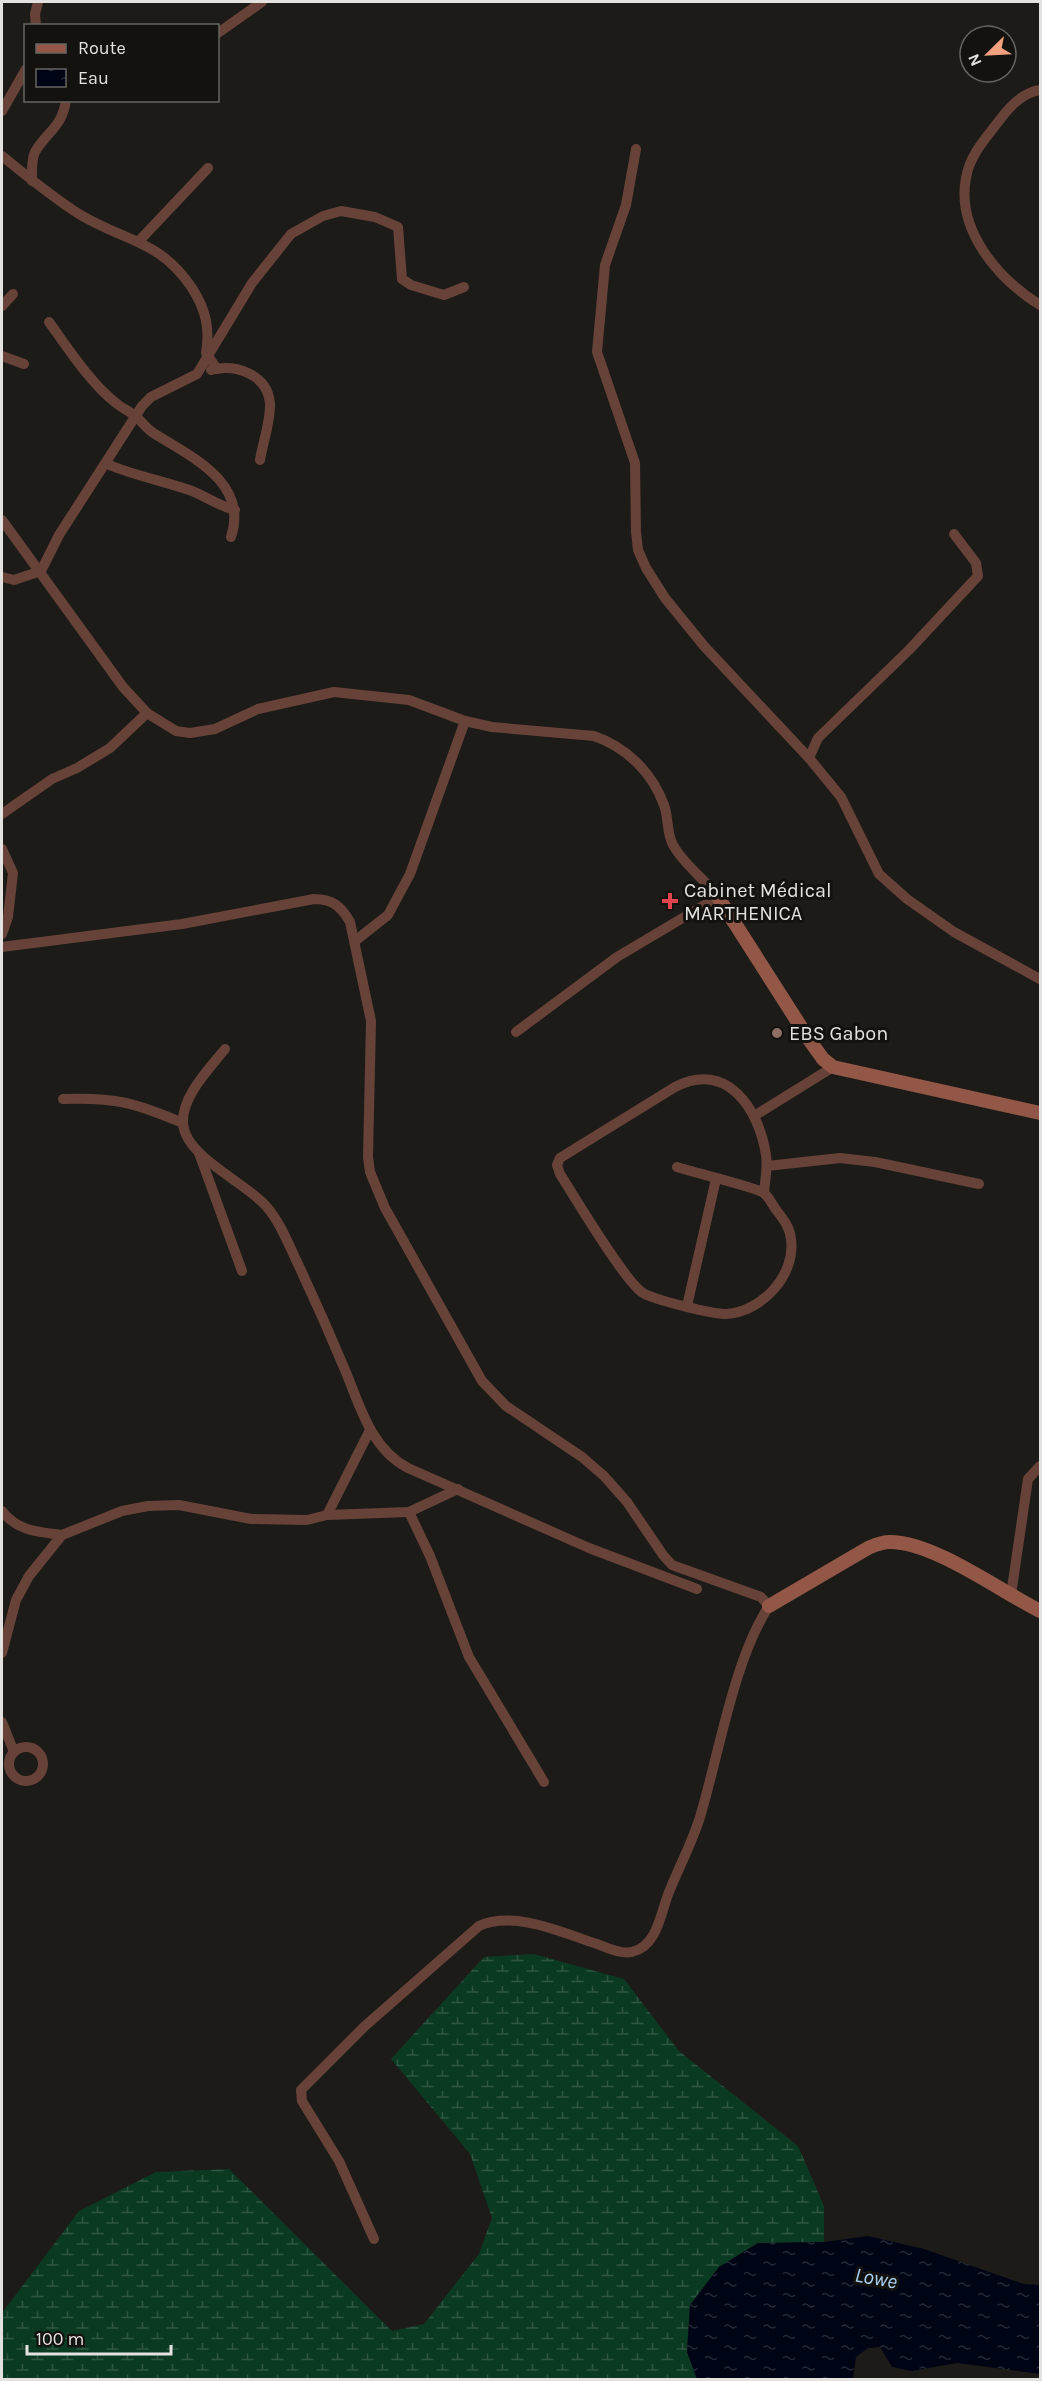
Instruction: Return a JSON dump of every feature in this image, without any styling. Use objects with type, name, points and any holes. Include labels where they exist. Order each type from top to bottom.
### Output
[{"type":"street","points":[[36,24],[38,2]]},
{"type":"street","points":[[219,32],[262,2]]},
{"type":"street","points":[[2,111],[24,72]]},
{"type":"street","points":[[1041,90],[1029,92],[1016,101],[978,148],[966,176],[964,199],[967,222],[994,264],[1013,284],[1041,305]]},
{"type":"street","points":[[32,181],[32,162],[36,152],[56,130],[64,115],[66,102]]},
{"type":"street","points":[[636,149],[626,205],[605,265],[597,352],[635,463],[634,514],[638,550],[656,586],[696,637],[809,758],[841,797],[858,827],[871,862],[891,886],[981,949],[1041,979]]},
{"type":"street","points":[[2,156],[32,181],[80,214],[140,241],[178,267],[202,305],[208,328],[206,353],[217,369]]},
{"type":"street","points":[[140,241],[208,168]]},
{"type":"street","points":[[197,374],[252,283],[291,234],[323,216],[341,211],[375,217],[398,227],[402,279],[411,285],[444,295],[464,287]]},
{"type":"street","points":[[2,306],[13,294]]},
{"type":"street","points":[[49,322],[109,396],[153,433],[204,463],[224,486],[235,510],[236,522],[231,537]]},
{"type":"street","points":[[2,356],[24,364]]},
{"type":"street","points":[[2,577],[14,580],[41,571],[59,535],[107,464],[135,416],[151,397],[197,374],[233,367],[247,372],[267,394],[270,403],[260,460]]},
{"type":"street","points":[[107,464],[127,473],[194,492],[217,505],[235,510]]},
{"type":"street","points":[[2,520],[15,543],[41,571],[123,687],[147,713],[161,724],[190,733],[215,729],[258,709],[334,692],[409,700],[465,721],[492,727],[594,736],[610,742],[631,755],[664,805],[671,841],[677,852],[718,897],[823,1059],[833,1067],[1041,1113]]},
{"type":"street","points":[[809,758],[818,738],[909,650],[978,576],[976,563],[954,534]]},
{"type":"street","points":[[2,814],[52,779],[77,768],[110,748],[147,713]]},
{"type":"street","points":[[355,941],[388,915],[410,874],[465,721]]},
{"type":"street","points":[[2,849],[13,873],[8,917],[2,934]]},
{"type":"street","points":[[516,1032],[617,957],[718,897]]},
{"type":"street","points":[[2,947],[182,924],[314,899],[336,903],[344,910],[355,941],[371,1021],[368,1157],[370,1172],[385,1208],[472,1365],[498,1399],[582,1457],[604,1476],[627,1502],[672,1565],[761,1597],[769,1606]]},
{"type":"street","points":[[225,1049],[199,1083],[186,1107],[183,1123],[190,1142],[199,1153],[253,1192],[271,1211],[321,1313],[369,1430],[399,1464],[589,1548],[697,1589]]},
{"type":"street","points":[[754,1116],[833,1067]]},
{"type":"street","points":[[676,1167],[764,1192],[787,1223],[791,1237],[788,1264],[776,1287],[757,1303],[728,1314],[687,1306],[642,1293],[632,1283],[560,1173],[558,1161],[574,1148],[675,1087],[696,1079],[716,1081],[735,1090],[754,1116],[762,1135],[767,1166],[764,1192]]},
{"type":"street","points":[[63,1098],[102,1097],[121,1100],[183,1123]]},
{"type":"street","points":[[199,1153],[242,1271]]},
{"type":"street","points":[[767,1166],[840,1158],[875,1162],[979,1184]]},
{"type":"street","points":[[687,1306],[716,1179]]},
{"type":"street","points":[[327,1515],[369,1430]]},
{"type":"street","points":[[1011,1595],[1028,1479],[1041,1466]]},
{"type":"street","points":[[2,1653],[16,1600],[28,1576],[62,1535],[122,1511],[148,1506],[179,1505],[280,1521],[307,1520],[327,1515],[409,1512],[458,1489]]},
{"type":"street","points":[[2,1511],[17,1525],[30,1531],[62,1535]]},
{"type":"street","points":[[409,1512],[430,1556],[469,1657],[544,1782]]},
{"type":"street","points":[[374,2239],[339,2161],[302,2101],[301,2090],[373,2019],[479,1926],[489,1921],[543,1926],[618,1952],[633,1952],[645,1945],[662,1915],[669,1891],[699,1819],[742,1667],[762,1617],[769,1606],[868,1548],[882,1542],[892,1541],[945,1559],[1041,1611]]},
{"type":"street","points":[[2,1722],[14,1752]]},
{"type":"green space","points":[[534,1954],[624,1979],[679,2051],[798,2146],[824,2206],[824,2242],[758,2243],[719,2267],[690,2305],[687,2352],[697,2379],[2,2379],[2,2313],[79,2211],[156,2172],[229,2169],[392,2331],[424,2324],[479,2254],[492,2218],[470,2154],[391,2059],[484,1957]]},
{"type":"water","name":"Lowe","points":[[868,2236],[924,2249],[1024,2284],[1040,2285],[1040,2374],[957,2363],[912,2371],[892,2367],[880,2347],[868,2348],[856,2357],[853,2379],[697,2379],[687,2352],[690,2305],[719,2267],[758,2243],[824,2242]]},
{"type":"place","name":"Cabinet Médical MARTHENICA","points":[[670,901]]},
{"type":"place","name":"EBS Gabon","points":[[777,1033]]}]
